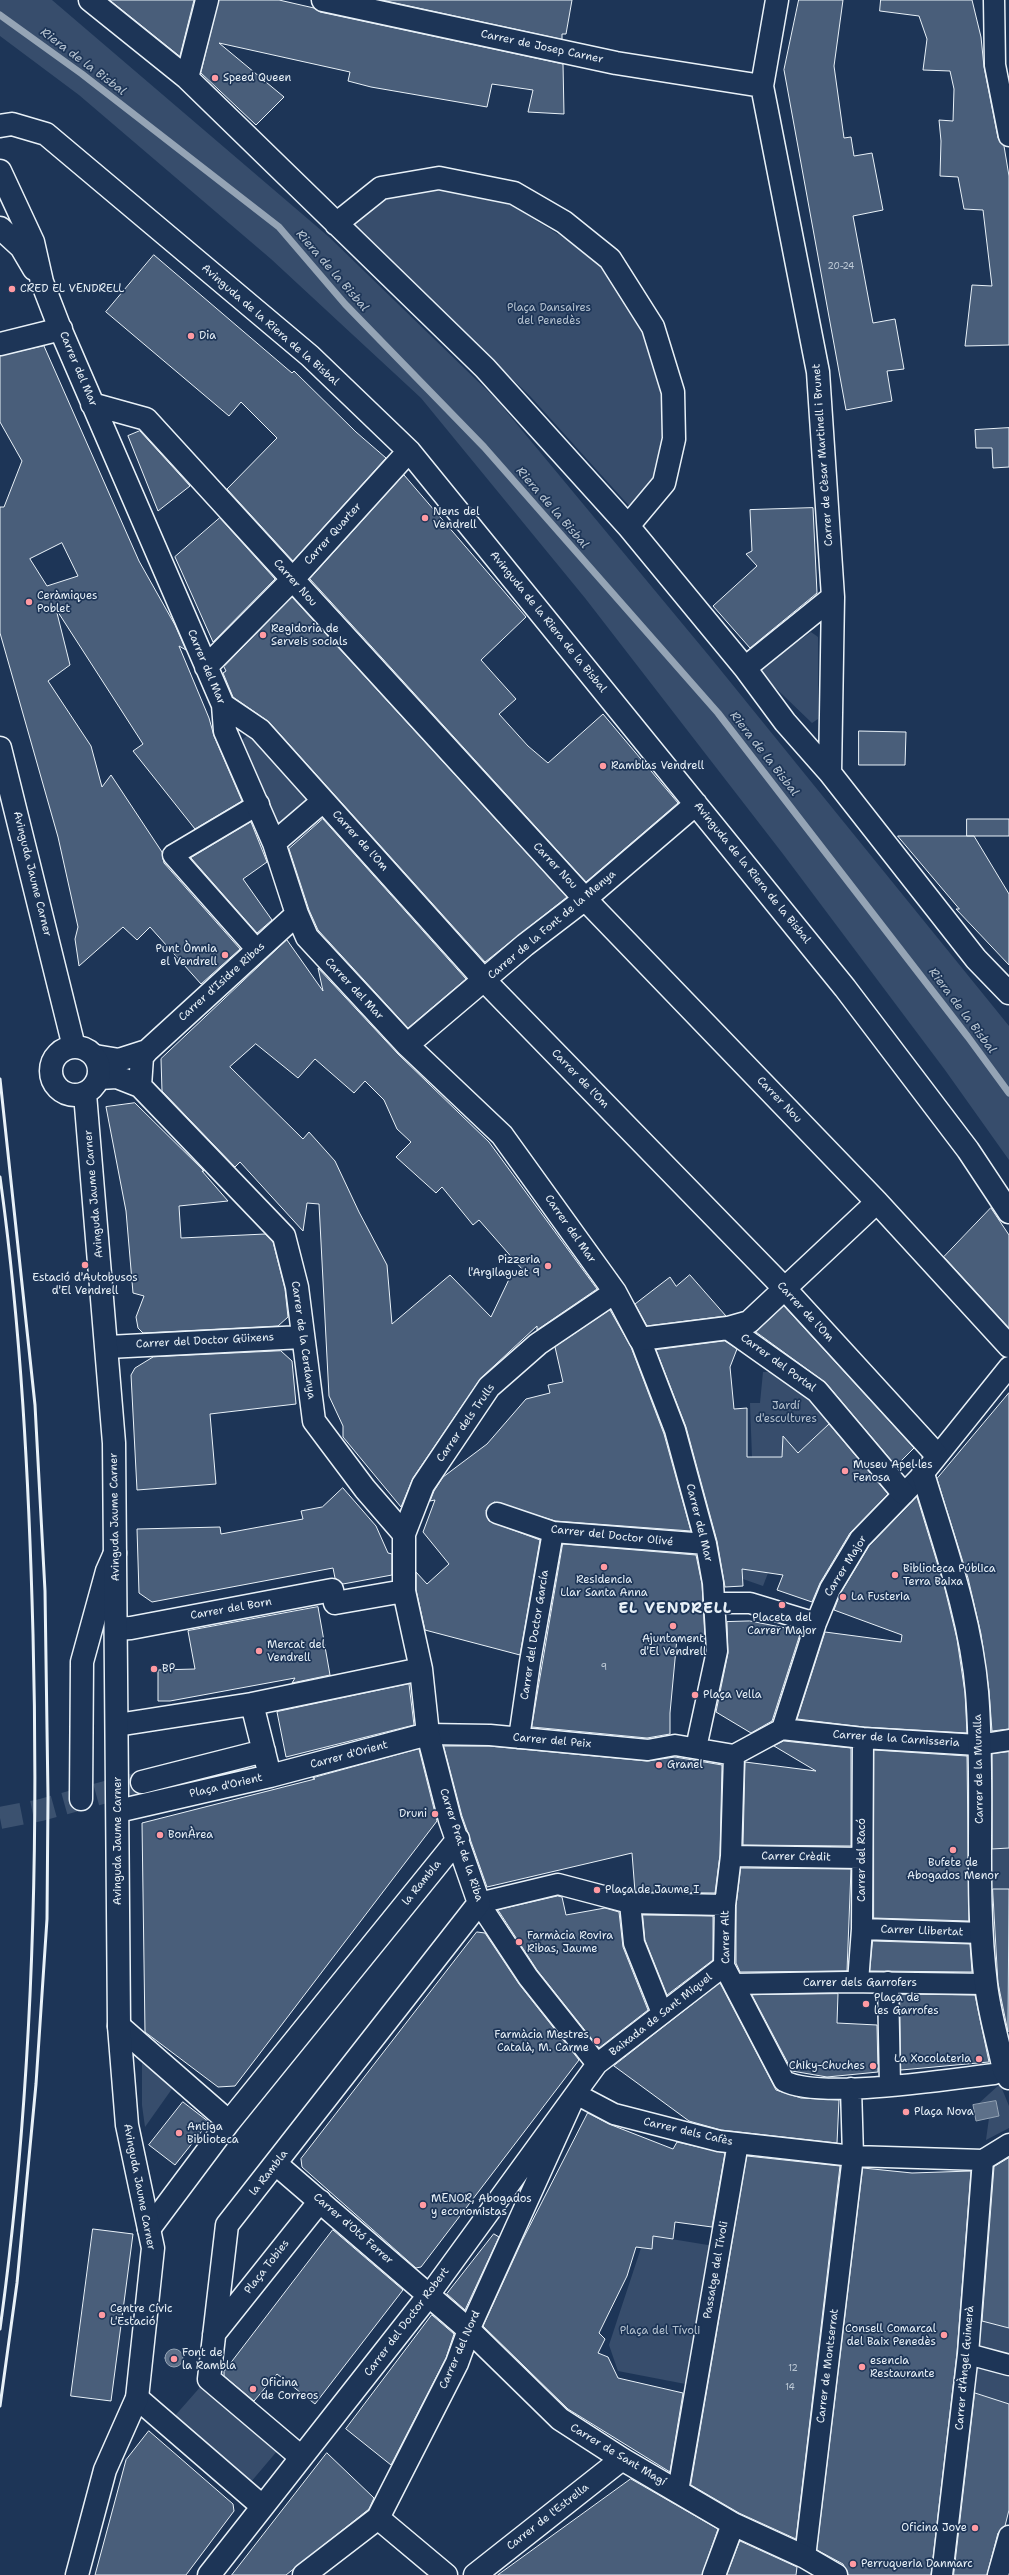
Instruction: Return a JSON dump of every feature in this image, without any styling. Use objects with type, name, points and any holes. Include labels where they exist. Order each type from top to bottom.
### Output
[{"type":"street","points":[[90,0],[187,78],[485,368],[628,526],[745,668],[785,722],[830,773],[976,959],[1009,993]]},
{"type":"street","points":[[187,78],[207,0]]},
{"type":"street","name":"Carrer de Josep Carner","points":[[323,0],[616,63],[762,86]]},
{"type":"street","name":"Carrer de Cèsar Martinell i Brunet","points":[[777,0],[762,86],[818,372],[833,597],[830,773]]},
{"type":"street","points":[[994,0],[996,65],[1009,136]]},
{"type":"street","name":"Avinguda de la Riera de la Bisbal","points":[[0,126],[12,124],[46,134],[310,356],[409,451],[850,994],[968,1150],[1009,1212]]},
{"type":"street","name":"Carrer del Mar","points":[[0,171],[33,242],[42,282]]},
{"type":"street","points":[[336,224],[381,188],[439,178],[514,193],[564,222],[610,258],[653,327],[673,392],[674,439],[664,483],[628,526]]},
{"type":"street","name":"Carrer del Mar","points":[[0,228],[21,247],[42,282],[92,404],[223,705],[225,731],[274,843],[297,914],[307,937],[407,1045],[502,1135],[615,1292],[640,1338],[675,1430],[706,1544],[715,1603],[717,1651],[696,1748]]},
{"type":"street","points":[[0,344],[61,329]]},
{"type":"street","name":"Carrer Nou","points":[[92,404],[146,419],[585,899],[877,1202],[1009,1346]]},
{"type":"street","name":"Carrer Quarter","points":[[206,667],[292,580],[409,451]]},
{"type":"street","points":[[745,668],[833,597]]},
{"type":"street","name":"Carrer de l'Om","points":[[223,705],[260,730],[485,981],[786,1290],[936,1454]]},
{"type":"street","name":"Avinguda Jaume Carner","points":[[0,748],[74,1047]]},
{"type":"street","points":[[274,843],[323,801]]},
{"type":"street","points":[[257,950],[173,855],[258,804]]},
{"type":"street","name":"Carrer de la Font de la Menya","points":[[407,1045],[485,981],[525,945],[585,899],[696,804]]},
{"type":"street","name":"Carrer d'Isidre Ribas","points":[[140,1086],[142,1057],[147,1051],[297,914]]},
{"type":"street","points":[[92,1086],[74,1096],[63,1093],[55,1085],[51,1069],[56,1057],[66,1049],[74,1047],[86,1049],[95,1056]]},
{"type":"street","name":"Carrer d'Isidre Ribas","points":[[95,1056],[119,1060],[147,1051]]},
{"type":"street","name":"Avinguda Jaume Carner","points":[[77,2575],[105,2470],[137,2398],[153,2259],[149,2229],[127,2125],[119,2026],[114,1443],[92,1086],[99,1067],[95,1056]]},
{"type":"street","name":"Carrer de la Cerdanya","points":[[92,1086],[117,1077],[140,1086],[284,1236],[297,1287],[302,1337],[314,1421],[365,1489],[404,1534]]},
{"type":"street","points":[[640,1338],[728,1328],[749,1322],[786,1290],[877,1202]]},
{"type":"street","name":"Carrer dels Trulls","points":[[404,1534],[423,1484],[489,1387],[538,1344],[615,1292]]},
{"type":"street","name":"Carrer del Portal","points":[[728,1328],[817,1391],[903,1493]]},
{"type":"street","name":"Carrer del Doctor Güixens","points":[[108,1346],[302,1337]]},
{"type":"street","name":"Carrer Major","points":[[777,1732],[816,1623],[830,1589],[860,1539],[923,1474],[936,1454],[1009,1367]]},
{"type":"street","name":"Carrer de la Muralla","points":[[923,1474],[967,1633],[977,1691],[982,1933],[986,1984],[1007,2074]]},
{"type":"street","name":"Carrer del Doctor Olivé","points":[[497,1513],[553,1532],[706,1544]]},
{"type":"street","name":"Carrer del Doctor García","points":[[519,1738],[530,1662],[553,1532]]},
{"type":"street","points":[[404,1534],[404,1591]]},
{"type":"street","points":[[81,1799],[82,1662],[107,1571],[115,1552]]},
{"type":"street","name":"Carrer del Born","points":[[116,1629],[131,1628],[332,1590],[335,1603],[404,1591]]},
{"type":"street","name":"Carrer Prat de la Riba","points":[[404,1591],[421,1669],[428,1734],[450,1820],[458,1838],[479,1903],[528,1977],[597,2064]]},
{"type":"street","points":[[715,1603],[745,1604],[816,1623]]},
{"type":"street","points":[[117,1725],[252,1704],[326,1690],[421,1669]]},
{"type":"street","name":"Plaça d'Orient","points":[[118,1811],[270,1776],[252,1704]]},
{"type":"street","points":[[696,1748],[734,1757],[777,1732]]},
{"type":"street","name":"Carrer de la Carnisseria","points":[[777,1732],[978,1746],[1009,1740]]},
{"type":"street","name":"Carrer del Peix","points":[[428,1734],[519,1738],[648,1750],[675,1745],[696,1748]]},
{"type":"street","name":"Carrer d'Orient","points":[[270,1776],[428,1734]]},
{"type":"street","name":"Carrer del Racó","points":[[858,1982],[862,1929],[861,1858],[864,1738]]},
{"type":"street","points":[[142,1782],[264,1751]]},
{"type":"street","name":"Carrer Alt","points":[[734,1757],[731,1856],[725,1905],[724,1966],[784,2080],[794,2086],[850,2088]]},
{"type":"street","name":"la Rambla","points":[[149,2229],[229,2122],[458,1838]]},
{"type":"street","name":"Carrer Crèdit","points":[[731,1856],[861,1858]]},
{"type":"street","points":[[479,1903],[558,1884],[630,1903],[725,1905]]},
{"type":"street","name":"la Rambla","points":[[301,2457],[209,2379],[227,2225],[479,1903]]},
{"type":"street","points":[[630,1903],[634,1943],[662,2013]]},
{"type":"street","name":"Carrer Llibertat","points":[[862,1929],[982,1933]]},
{"type":"street","name":"Baixada de Sant Miquel","points":[[597,2064],[724,1966]]},
{"type":"street","name":"Carrer dels Garrofers","points":[[734,1984],[858,1982],[986,1984]]},
{"type":"street","points":[[888,1982],[890,2086]]},
{"type":"street","points":[[119,2026],[229,2122]]},
{"type":"street","name":"Carrer del Doctor Robert","points":[[209,2575],[429,2295],[597,2064]]},
{"type":"street","points":[[1007,2074],[994,2074],[890,2086],[850,2088],[853,2156],[983,2160],[1009,2144]]},
{"type":"street","name":"Carrer dels Cafès","points":[[576,2094],[614,2114],[719,2141],[853,2156]]},
{"type":"street","name":"Carrer del Nord","points":[[304,2575],[378,2518],[456,2363],[469,2330],[576,2094]]},
{"type":"street","name":"Passatge del Tívoli","points":[[678,2491],[738,2143]]},
{"type":"street","name":"Carrer de Montserrat","points":[[804,2566],[853,2156]]},
{"type":"street","name":"Carrer d'Àngel Guimerà","points":[[942,2575],[968,2354],[983,2160]]},
{"type":"street","name":"Carrer d'Otó Ferrer","points":[[276,2164],[429,2295]]},
{"type":"street","name":"Plaça Tobies","points":[[214,2334],[320,2201]]},
{"type":"street","name":"Carrer de Sant Magí","points":[[429,2295],[469,2330],[560,2419],[622,2459],[804,2566],[836,2575]]},
{"type":"street","points":[[968,2354],[1009,2365]]},
{"type":"street","points":[[137,2398],[262,2506]]},
{"type":"street","name":"Carrer de l'Estrella","points":[[475,2575],[622,2459]]},
{"type":"street","points":[[378,2518],[446,2575]]},
{"type":"street","points":[[714,2575],[733,2524]]},
{"type":"street","points":[[998,2575],[1009,2536]]},
{"type":"green space","points":[[0,0],[52,0],[329,237],[496,399],[710,657],[1009,1026],[1009,1160],[945,1070],[783,854],[585,598],[421,398],[271,259],[79,95],[0,36]]},
{"type":"green space","name":"Plaça Dansaires del Penedès","points":[[440,190],[511,205],[596,258],[626,292],[647,333],[667,396],[663,450],[648,491],[631,508],[530,396],[348,221],[379,197]]},
{"type":"green space","points":[[811,632],[818,637],[818,719],[812,723],[758,671]]},
{"type":"green space","points":[[249,734],[320,803],[280,838],[241,745],[243,739]]},
{"type":"green space","name":"Jardí d'escultures","points":[[770,1369],[813,1397],[833,1420],[821,1432],[808,1466],[787,1440],[783,1443],[781,1473],[752,1457],[750,1403],[760,1403],[763,1372],[768,1372]]},
{"type":"green space","points":[[742,1569],[768,1573],[763,1586],[743,1579]]},
{"type":"green space","points":[[1009,1848],[1009,1889],[990,1889],[990,1850]]},
{"type":"green space","points":[[142,2063],[174,2086],[145,2127],[142,2105]]},
{"type":"green space","points":[[1000,2084],[1009,2106],[1009,2128],[986,2140],[989,2118],[999,2116],[977,2105]]},
{"type":"green space","name":"Plaça del Tívoli","points":[[653,2236],[720,2247],[696,2386],[618,2371],[609,2345],[641,2248],[651,2249]]},
{"type":"green space","points":[[980,2320],[1009,2328],[1009,2404],[973,2392]]},
{"type":"green space","points":[[202,2385],[278,2450],[250,2483],[173,2418]]},
{"type":"shaded area","points":[[996,2101],[999,2116],[976,2121],[973,2105]]},
{"type":"shaded area","name":"Font de la Rambla","points":[[170,2349],[178,2349],[183,2354],[181,2365],[178,2367],[170,2367],[165,2362],[165,2354]]},
{"type":"building","points":[[110,0],[194,0],[180,56]]},
{"type":"building","points":[[219,0],[279,0],[314,8],[320,12],[563,64],[564,114],[528,112],[533,90],[492,84],[487,107],[371,87],[348,81],[350,72],[219,43],[284,97],[256,125],[201,73]]},
{"type":"building","points":[[382,0],[572,0],[566,34],[562,34],[562,39]]},
{"type":"building","points":[[799,0],[843,0],[834,66],[844,138],[851,137],[854,156],[872,153],[883,210],[853,216],[873,323],[895,319],[904,369],[887,371],[892,401],[846,410],[784,70]]},
{"type":"building","points":[[881,0],[972,0],[981,37],[984,67],[998,138],[1004,146],[1009,176],[1009,345],[965,346],[972,285],[992,286],[983,210],[964,209],[958,177],[940,176],[941,141],[939,120],[953,121],[954,89],[950,71],[923,70],[927,39],[919,16],[880,11]]},
{"type":"building","points":[[154,255],[292,373],[294,371],[356,432],[386,458],[293,561],[227,489],[277,438],[241,402],[229,416],[106,312]]},
{"type":"building","points":[[44,346],[139,561],[175,625],[186,650],[179,646],[209,718],[214,736],[242,801],[195,829],[133,751],[143,744],[56,609],[70,665],[48,681],[91,746],[102,787],[111,775],[162,852],[164,863],[240,949],[201,984],[150,927],[137,940],[123,927],[79,966],[75,939],[78,927],[58,837],[0,633],[0,507],[4,507],[22,461],[0,422],[0,356]],"holes":[[[62,543],[78,576],[47,586],[30,559]]]},
{"type":"building","points":[[1009,428],[1009,467],[993,468],[992,448],[976,448],[975,430]]},
{"type":"building","points":[[140,431],[190,486],[158,511],[128,436]]},
{"type":"building","points":[[404,475],[526,617],[481,660],[516,699],[499,714],[528,746],[548,763],[603,714],[678,803],[586,882],[310,579]]},
{"type":"building","points":[[813,508],[817,593],[750,648],[713,606],[757,566],[746,554],[752,551],[750,510]]},
{"type":"building","points":[[220,518],[275,579],[213,642],[175,557]]},
{"type":"building","points":[[292,597],[567,897],[485,962],[269,722],[233,697],[223,673],[226,671],[224,667]]},
{"type":"building","points":[[859,731],[906,732],[905,765],[859,765]]},
{"type":"building","points":[[323,819],[466,979],[408,1028],[318,930],[309,910],[289,849]]},
{"type":"building","points":[[967,819],[1009,819],[1009,836],[967,836]]},
{"type":"building","points":[[251,822],[267,862],[243,879],[272,920],[257,933],[191,858]]},
{"type":"building","points":[[898,836],[974,836],[1009,894],[1009,965],[956,909],[959,909]]},
{"type":"building","points":[[287,940],[323,991],[318,968],[398,1054],[489,1142],[597,1289],[537,1330],[537,1326],[481,1378],[413,1478],[401,1507],[343,1437],[343,1426],[329,1396],[319,1204],[307,1203],[303,1231],[240,1162],[235,1167],[162,1091],[161,1059]],"holes":[[[256,1044],[298,1078],[315,1059],[354,1093],[365,1081],[384,1100],[397,1129],[411,1142],[396,1157],[436,1193],[442,1187],[473,1225],[479,1220],[522,1269],[512,1273],[491,1317],[450,1275],[392,1324],[387,1265],[359,1212],[335,1161],[309,1132],[303,1139],[230,1067]]]},
{"type":"building","points":[[135,1103],[204,1171],[202,1171],[228,1201],[179,1206],[181,1238],[265,1234],[273,1242],[285,1289],[288,1317],[278,1326],[143,1333],[138,1328],[136,1317],[144,1296],[133,1293],[126,1211],[106,1107]]},
{"type":"building","points":[[991,1208],[1009,1235],[1009,1328],[944,1257]]},
{"type":"building","points":[[690,1275],[726,1316],[647,1326],[635,1304],[670,1277],[676,1286]]},
{"type":"building","points":[[784,1306],[914,1448],[896,1466],[826,1383],[756,1332]]},
{"type":"building","points":[[610,1310],[631,1347],[664,1434],[691,1531],[555,1521],[494,1502],[486,1510],[489,1521],[540,1540],[520,1655],[425,1630],[416,1590],[416,1572],[427,1584],[449,1564],[423,1532],[435,1500],[430,1501],[434,1491],[443,1477],[487,1444],[526,1399],[550,1393],[548,1385],[563,1382],[555,1347]]},
{"type":"building","points":[[725,1341],[737,1349],[730,1367],[734,1409],[747,1408],[747,1457],[782,1457],[783,1436],[798,1453],[829,1424],[888,1494],[850,1533],[820,1583],[812,1602],[777,1590],[783,1575],[742,1569],[743,1586],[725,1587],[717,1541],[686,1427],[656,1350]]},
{"type":"building","points":[[281,1351],[292,1361],[296,1404],[210,1414],[216,1484],[137,1490],[131,1375],[135,1368],[153,1357]]},
{"type":"building","points":[[1009,1393],[1009,1729],[992,1731],[989,1691],[981,1634],[968,1578],[937,1479]]},
{"type":"building","points":[[343,1488],[376,1526],[388,1553],[392,1554],[392,1575],[343,1584],[335,1578],[333,1568],[152,1602],[139,1593],[137,1529],[220,1527],[221,1534],[303,1519],[301,1511],[322,1507]]},
{"type":"building","points":[[917,1497],[944,1585],[957,1639],[965,1693],[967,1733],[864,1727],[797,1719],[825,1632],[901,1642],[902,1635],[834,1610],[840,1594],[869,1546]]},
{"type":"building","points":[[563,1544],[696,1555],[702,1584],[705,1639],[677,1638],[670,1713],[670,1734],[647,1738],[532,1727]]},
{"type":"building","name":"Mercat del Vendrell","points":[[318,1607],[330,1675],[292,1683],[295,1678],[170,1701],[158,1701],[158,1670],[195,1669],[188,1631]]},
{"type":"building","points":[[750,1621],[801,1631],[772,1721],[751,1733],[716,1712],[728,1653],[727,1622]]},
{"type":"building","points":[[409,1684],[414,1725],[286,1757],[277,1712]]},
{"type":"building","points":[[784,1741],[851,1748],[851,1846],[743,1845],[745,1762],[816,1771],[774,1746]]},
{"type":"building","points":[[444,1746],[489,1746],[647,1761],[675,1757],[722,1765],[720,1855],[715,1893],[635,1892],[632,1853],[487,1887],[462,1816]]},
{"type":"building","points":[[419,1749],[437,1821],[235,2086],[218,2087],[145,2032],[142,1823],[315,1779],[313,1778]]},
{"type":"building","points":[[874,1750],[967,1756],[969,1921],[874,1918]]},
{"type":"building","points":[[1009,1752],[1009,1848],[992,1849],[992,1754]]},
{"type":"building","points":[[741,1868],[851,1869],[847,1971],[740,1972],[736,1963],[736,1906]]},
{"type":"building","points":[[993,1889],[1009,1889],[1008,2032],[998,1983]]},
{"type":"building","points":[[558,1896],[562,1897],[566,1915],[605,1908],[619,1912],[623,1947],[648,2010],[599,2048],[537,1970],[498,1910]]},
{"type":"building","points":[[643,1915],[713,1916],[713,1960],[667,1995],[645,1940]]},
{"type":"building","points":[[477,1932],[485,1933],[519,1984],[579,2060],[421,2267],[416,2268],[302,2167],[301,2159]]},
{"type":"building","points":[[873,1941],[970,1944],[972,1972],[870,1971]]},
{"type":"building","points":[[720,1983],[776,2090],[801,2098],[839,2100],[837,2143],[721,2130],[689,2121],[614,2066]]},
{"type":"building","points":[[838,1994],[837,2023],[877,2025],[878,2072],[827,2077],[792,2071],[752,1995]]},
{"type":"building","points":[[900,1994],[975,1995],[989,2062],[901,2070]]},
{"type":"building","name":"Antiga Biblioteca","points":[[183,2102],[209,2122],[175,2165],[149,2145]]},
{"type":"building","points":[[588,2113],[609,2124],[673,2149],[677,2142],[725,2153],[712,2227],[675,2222],[673,2239],[653,2236],[652,2249],[636,2247],[627,2276],[599,2333],[605,2339],[598,2353],[608,2357],[618,2378],[683,2393],[670,2472],[568,2409],[483,2326],[522,2241]]},
{"type":"building","points":[[747,2156],[840,2166],[796,2539],[739,2513],[691,2485]]},
{"type":"building","points":[[1009,2158],[1009,2328],[982,2321],[994,2167]]},
{"type":"building","points":[[863,2168],[912,2173],[971,2171],[957,2353],[931,2575],[848,2575],[843,2564],[817,2550]]},
{"type":"building","name":"Centre Cívic L'Estació","points":[[93,2229],[133,2234],[111,2401],[71,2396]]},
{"type":"building","points":[[333,2230],[403,2290],[315,2404],[277,2374],[254,2401],[224,2376],[224,2372]]},
{"type":"building","points":[[494,2234],[499,2237],[465,2310],[447,2294]]},
{"type":"building","points":[[432,2315],[454,2334],[446,2358],[391,2465],[346,2429]]},
{"type":"building","points":[[975,2393],[1009,2404],[1009,2510],[1005,2526],[998,2533],[987,2575],[954,2575]]},
{"type":"building","points":[[149,2431],[233,2504],[234,2511],[186,2575],[95,2575],[126,2460]]},
{"type":"building","points":[[327,2453],[374,2498],[369,2509],[286,2575],[232,2575]]},
{"type":"building","points":[[631,2479],[718,2529],[702,2575],[498,2575]]},
{"type":"building","points":[[740,2541],[797,2567],[796,2575],[727,2575]]},
{"type":"waterway","name":"Riera de la Bisbal","points":[[0,15],[82,74],[279,227],[345,304],[484,447],[718,713],[968,1037],[1009,1093]]},
{"type":"tunnel","points":[[0,1818],[41,1810],[142,1782]]},
{"type":"railway","points":[[0,1079],[35,1405],[45,1591],[48,1797],[47,1919],[36,2084],[17,2283],[0,2406]]},
{"type":"railway","points":[[0,1177],[19,1348],[23,1405],[29,1520],[35,1721],[34,1895],[26,2069],[20,2156],[0,2329]]},
{"type":"place","name":"Speed Queen","points":[[215,78]]},
{"type":"place","name":"CRED EL VENDRELL","points":[[12,289]]},
{"type":"place","name":"Dia","points":[[191,336]]},
{"type":"place","name":"Nens del Vendrell","points":[[425,518]]},
{"type":"place","name":"Ceràmiques Poblet","points":[[29,602]]},
{"type":"place","name":"Regidoria de Serveis socials","points":[[263,635]]},
{"type":"place","name":"Ramblas Vendrell","points":[[603,766]]},
{"type":"place","name":"Punt Òmnia el Vendrell","points":[[225,955]]},
{"type":"place","name":"Estació d'Autobusos d'El Vendrell","points":[[85,1265]]},
{"type":"place","name":"Pizzeria l'Argilaguet 9","points":[[548,1266]]},
{"type":"place","name":"Museu Apel·les Fenosa","points":[[845,1471]]},
{"type":"place","name":"Residencia Llar Santa Anna","points":[[604,1567]]},
{"type":"place","name":"Biblioteca Pública Terra Baixa","points":[[895,1575]]},
{"type":"place","name":"La Fusteria","points":[[843,1597]]},
{"type":"place","name":"Placeta del Carrer Major","points":[[782,1605]]},
{"type":"place","name":"Ajuntament d'El Vendrell","points":[[673,1626]]},
{"type":"place","name":"Mercat del Vendrell","points":[[259,1651]]},
{"type":"place","name":"BP","points":[[154,1669]]},
{"type":"place","name":"Plaça Vella","points":[[695,1695]]},
{"type":"place","name":"Granel","points":[[659,1765]]},
{"type":"place","name":"Druni","points":[[435,1814]]},
{"type":"place","name":"BonÀrea","points":[[160,1835]]},
{"type":"place","name":"Bufete de Abogados Menor","points":[[953,1850]]},
{"type":"place","name":"Plaça de Jaume I","points":[[597,1890]]},
{"type":"place","name":"Farmàcia Rovira Ribas, Jaume","points":[[519,1942]]},
{"type":"place","name":"Plaça de les Garrofes","points":[[866,2004]]},
{"type":"place","name":"Farmàcia Mestres Català, M. Carme","points":[[597,2041]]},
{"type":"place","name":"La Xocolateria","points":[[979,2059]]},
{"type":"place","name":"Chiky-Chuches","points":[[873,2066]]},
{"type":"place","name":"Plaça Nova","points":[[906,2112]]},
{"type":"place","name":"Antiga Biblioteca","points":[[179,2133]]},
{"type":"place","name":"MENOR, Abogados y economistas","points":[[423,2205]]},
{"type":"place","name":"Centre Cívic L'Estació","points":[[102,2315]]},
{"type":"place","name":"Consell Comarcal del Baix Penedès","points":[[944,2335]]},
{"type":"place","name":"Font de la Rambla","points":[[174,2359]]},
{"type":"place","name":"esencia Restaurante","points":[[862,2367]]},
{"type":"place","name":"Oficina de Correos","points":[[253,2389]]},
{"type":"place","name":"Oficina Jove","points":[[975,2528]]},
{"type":"place","name":"Perruqueria Danmarc","points":[[853,2564]]},
{"type":"district","name":"EL VENDRELL","points":[[675,1609]]}]
